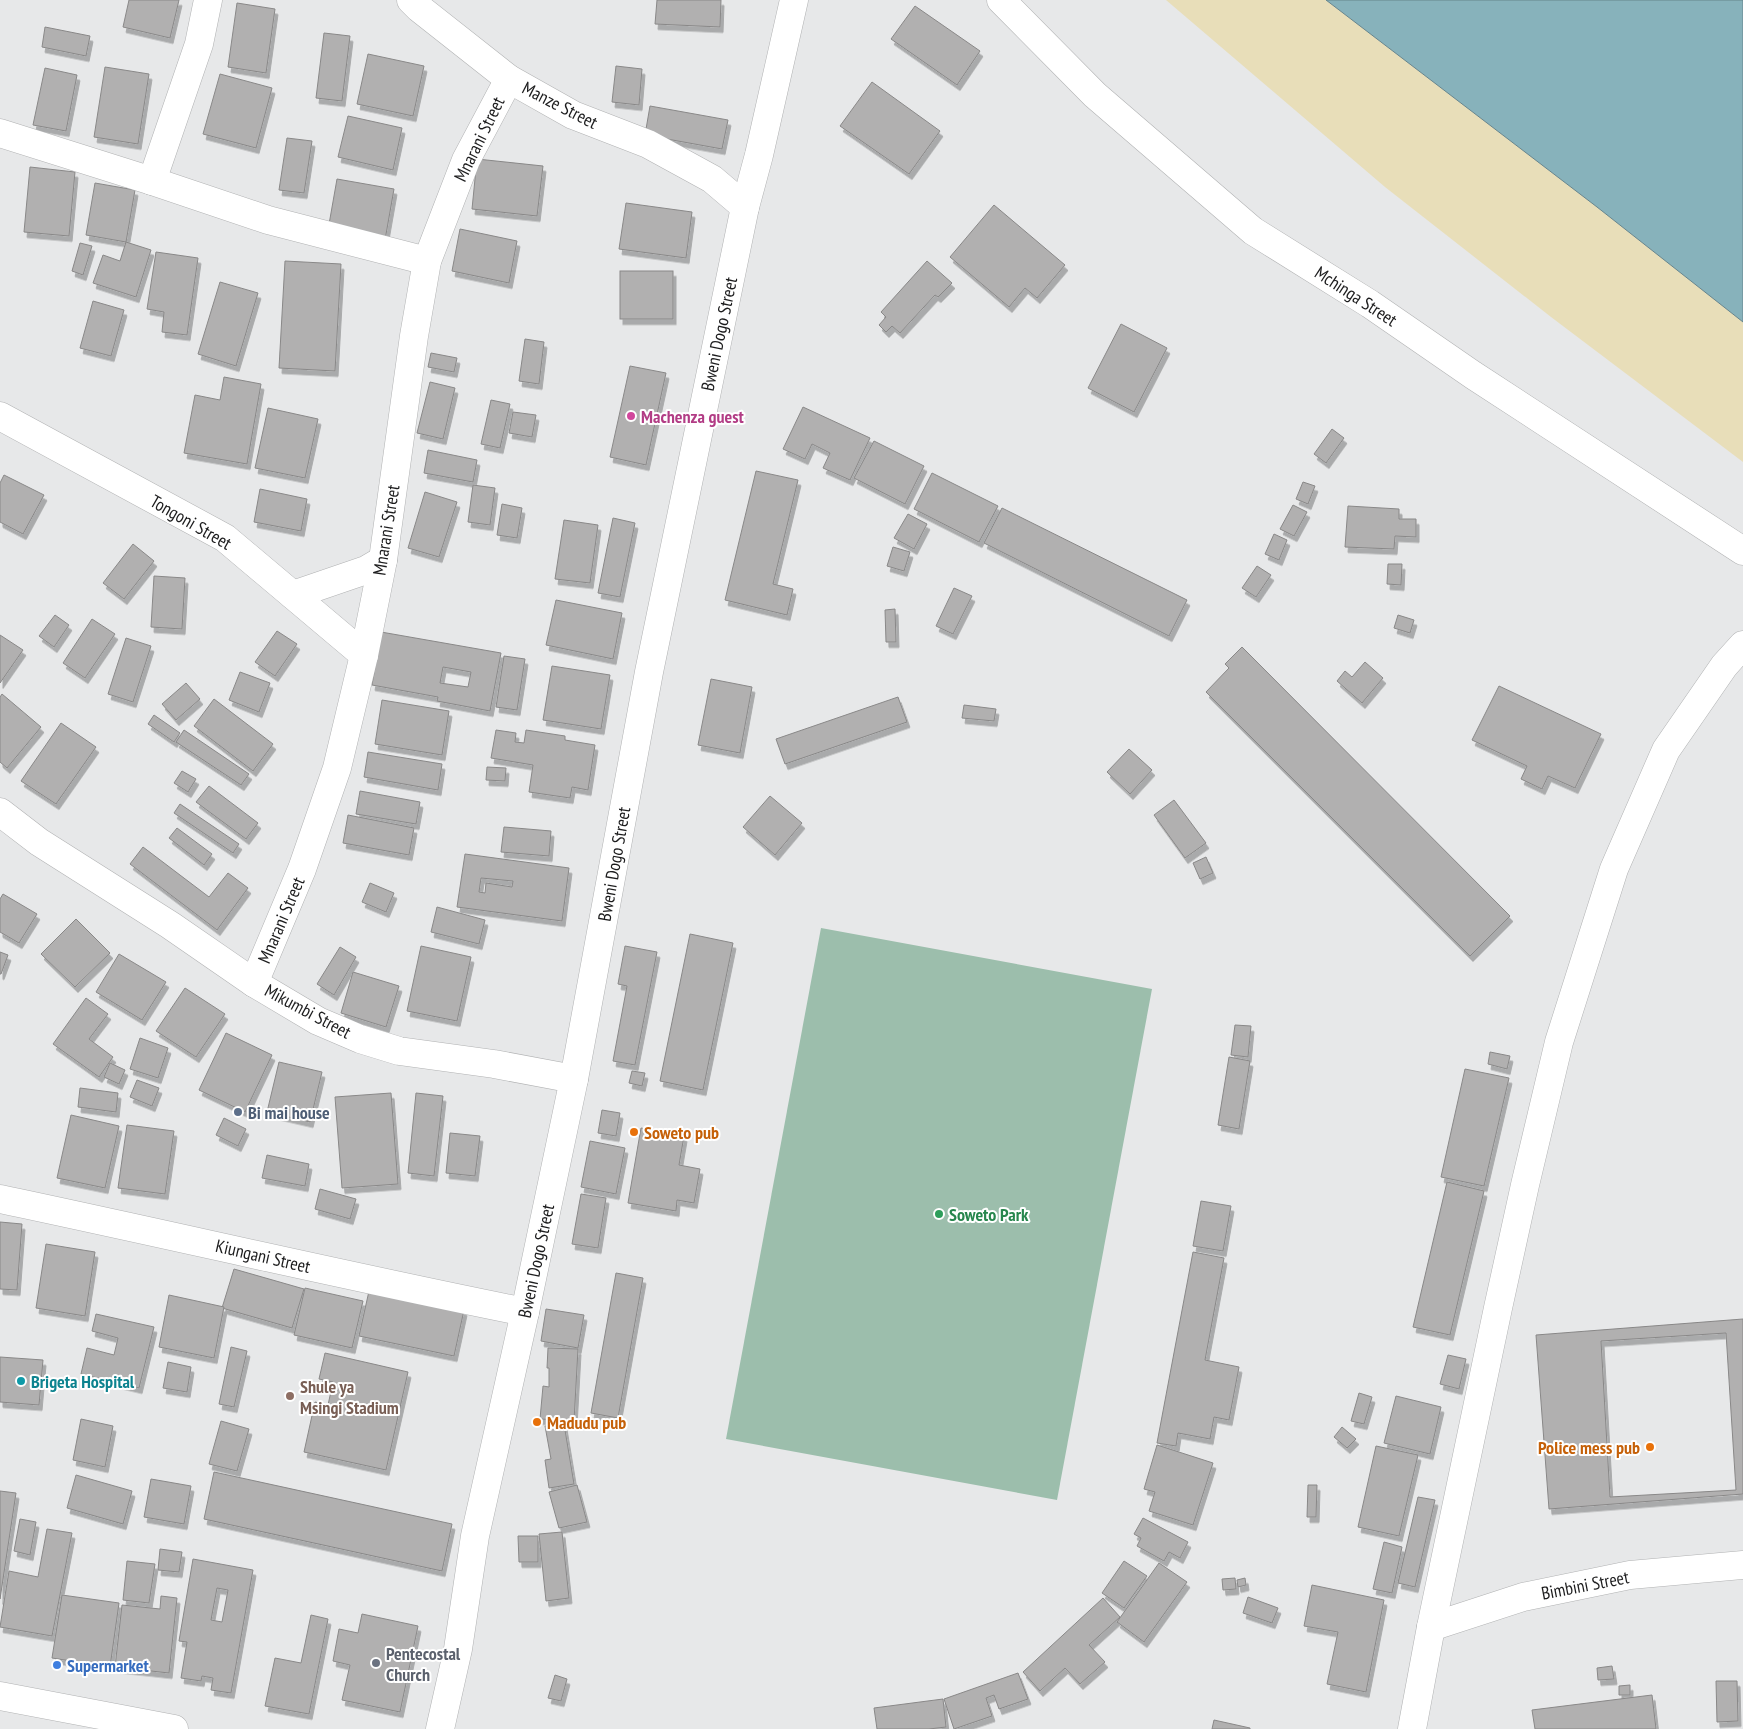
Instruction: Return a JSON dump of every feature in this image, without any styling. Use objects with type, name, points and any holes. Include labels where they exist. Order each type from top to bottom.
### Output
[{"type":"street","points":[[152,181],[199,44],[208,0]]},
{"type":"street","name":"Manze Street","points":[[411,0],[509,78],[573,115],[648,144],[712,179],[746,207]]},
{"type":"street","name":"Bweni Dogo Street","points":[[440,1729],[458,1649],[475,1536],[574,1079],[649,672],[746,207],[794,0]]},
{"type":"street","name":"Mchinga Street","points":[[1001,0],[1095,95],[1253,231],[1370,304],[1473,375],[1743,551]]},
{"type":"street","name":"Mnarani Street","points":[[254,983],[302,869],[337,768],[364,655],[383,560],[414,336],[427,261],[466,160],[509,78]]},
{"type":"street","points":[[0,133],[268,220],[427,261]]},
{"type":"street","name":"Tongoni Street","points":[[0,416],[225,538],[364,655]]},
{"type":"street","points":[[293,595],[366,570],[383,560]]},
{"type":"street","points":[[1412,1729],[1431,1627],[1524,1185],[1560,1042],[1614,869],[1666,750],[1724,666],[1743,644]]},
{"type":"street","name":"Mikumbi Street","points":[[0,812],[39,842],[170,925],[254,983],[318,1020],[360,1039],[399,1051],[494,1064],[574,1079]]},
{"type":"street","name":"Kiungani Street","points":[[0,1199],[163,1233],[413,1290],[525,1312]]},
{"type":"street","name":"Bimbini Street","points":[[1431,1627],[1523,1597],[1630,1575],[1743,1565]]},
{"type":"street","points":[[0,1696],[174,1729]]},
{"type":"green space","name":"Soweto Park","points":[[821,928],[1152,989],[1057,1500],[726,1439]]},
{"type":"sand","points":[[1166,0],[1326,0],[1597,207],[1743,322],[1743,462],[1551,317],[1385,187]]},
{"type":"water","points":[[1326,0],[1743,0],[1743,322],[1597,207]]},
{"type":"building","points":[[129,0],[179,0],[170,38],[123,27]]},
{"type":"building","points":[[657,0],[721,0],[720,27],[655,24]]},
{"type":"building","points":[[237,3],[275,9],[266,73],[228,67]]},
{"type":"building","points":[[915,6],[980,51],[957,85],[891,39]]},
{"type":"building","points":[[45,27],[90,36],[86,56],[42,47]]},
{"type":"building","points":[[324,33],[350,36],[342,101],[316,98]]},
{"type":"building","points":[[368,54],[424,66],[413,116],[357,104]]},
{"type":"building","points":[[616,66],[642,69],[639,105],[612,102]]},
{"type":"building","points":[[105,67],[149,74],[138,144],[94,137]]},
{"type":"building","points":[[45,68],[77,75],[66,131],[33,125]]},
{"type":"building","points":[[220,74],[272,88],[256,148],[203,134]]},
{"type":"building","points":[[872,82],[940,131],[909,174],[840,126]]},
{"type":"building","points":[[650,106],[728,120],[722,149],[645,135]]},
{"type":"building","points":[[348,116],[402,128],[393,170],[338,157]]},
{"type":"building","points":[[287,138],[312,141],[304,193],[279,190]]},
{"type":"building","points":[[477,159],[543,166],[537,216],[472,209]]},
{"type":"building","points":[[30,167],[75,172],[69,236],[24,232]]},
{"type":"building","points":[[337,179],[394,189],[385,240],[328,230]]},
{"type":"building","points":[[95,183],[135,190],[126,242],[86,235]]},
{"type":"building","points":[[626,203],[692,212],[686,258],[619,249]]},
{"type":"building","points":[[994,205],[1065,265],[1037,298],[1025,288],[1009,307],[950,257]]},
{"type":"building","points":[[460,229],[517,241],[509,283],[452,271]]},
{"type":"building","points":[[126,242],[151,250],[136,297],[93,283],[103,255],[120,261]]},
{"type":"building","points":[[80,243],[92,246],[83,275],[72,271]]},
{"type":"building","points":[[156,252],[198,258],[187,335],[162,332],[164,312],[147,309]]},
{"type":"building","points":[[285,261],[341,264],[335,371],[279,368]]},
{"type":"building","points":[[927,261],[952,283],[938,297],[935,295],[900,333],[892,326],[886,332],[879,325],[886,317],[881,312]]},
{"type":"building","points":[[620,271],[673,271],[673,319],[620,319]]},
{"type":"building","points":[[220,282],[258,293],[236,366],[198,354]]},
{"type":"building","points":[[93,301],[124,310],[111,356],[80,348]]},
{"type":"building","points":[[1121,324],[1167,348],[1134,412],[1088,388]]},
{"type":"building","points":[[525,339],[544,342],[539,384],[519,381]]},
{"type":"building","points":[[431,353],[457,358],[454,372],[428,367]]},
{"type":"building","points":[[630,366],[666,373],[646,465],[610,457]]},
{"type":"building","points":[[224,377],[261,384],[247,464],[184,453],[195,395],[220,400]]},
{"type":"building","points":[[430,382],[455,388],[443,439],[417,433]]},
{"type":"building","points":[[491,400],[510,404],[500,448],[481,444]]},
{"type":"building","points":[[803,407],[870,438],[850,480],[823,468],[830,453],[812,444],[805,459],[783,449]]},
{"type":"building","points":[[268,408],[318,419],[305,478],[255,468]]},
{"type":"building","points":[[513,412],[536,415],[532,437],[509,433]]},
{"type":"building","points":[[1332,429],[1344,438],[1326,463],[1314,454]]},
{"type":"building","points":[[874,441],[924,466],[905,504],[854,478]]},
{"type":"building","points":[[428,450],[477,460],[473,482],[424,473]]},
{"type":"building","points":[[756,471],[798,480],[773,584],[793,589],[787,615],[725,600]]},
{"type":"building","points":[[932,473],[998,506],[979,542],[914,509]]},
{"type":"building","points":[[4,475],[44,495],[23,534],[0,522],[0,483]]},
{"type":"building","points":[[1303,482],[1315,486],[1308,504],[1296,499]]},
{"type":"building","points":[[473,485],[495,488],[490,525],[468,522]]},
{"type":"building","points":[[260,489],[307,499],[301,531],[254,522]]},
{"type":"building","points":[[425,492],[457,502],[439,557],[408,548]]},
{"type":"building","points":[[502,504],[522,508],[517,538],[497,535]]},
{"type":"building","points":[[1293,505],[1307,512],[1294,536],[1280,529]]},
{"type":"building","points":[[1348,506],[1399,509],[1399,519],[1416,519],[1416,537],[1395,536],[1394,549],[1345,547]]},
{"type":"building","points":[[1002,508],[1187,600],[1169,636],[984,543]]},
{"type":"building","points":[[908,514],[927,524],[914,549],[894,538]]},
{"type":"building","points":[[613,518],[635,523],[620,597],[598,593]]},
{"type":"building","points":[[564,520],[598,525],[590,583],[555,579]]},
{"type":"building","points":[[1274,534],[1287,540],[1279,560],[1265,554]]},
{"type":"building","points":[[133,544],[154,561],[124,599],[103,583]]},
{"type":"building","points":[[893,547],[910,552],[904,571],[887,566]]},
{"type":"building","points":[[1388,564],[1402,564],[1401,585],[1387,584]]},
{"type":"building","points":[[1257,566],[1271,575],[1256,597],[1242,588]]},
{"type":"building","points":[[154,576],[185,578],[182,629],[151,627]]},
{"type":"building","points":[[954,588],[972,596],[953,634],[936,626]]},
{"type":"building","points":[[556,600],[622,613],[613,659],[546,645]]},
{"type":"building","points":[[895,609],[896,642],[886,642],[885,610]]},
{"type":"building","points":[[55,615],[69,625],[54,647],[39,636]]},
{"type":"building","points":[[1398,615],[1414,620],[1410,633],[1394,628]]},
{"type":"building","points":[[92,619],[115,634],[85,678],[63,663]]},
{"type":"building","points":[[277,631],[297,644],[275,676],[255,662]]},
{"type":"building","points":[[381,632],[501,653],[490,711],[437,701],[438,697],[372,685]],"holes":[[[443,667],[471,672],[468,687],[440,683]]]},
{"type":"building","points":[[0,635],[23,650],[0,683]]},
{"type":"building","points":[[126,638],[151,646],[133,702],[108,694]]},
{"type":"building","points":[[1242,647],[1510,916],[1470,956],[1206,692],[1229,668],[1225,664]]},
{"type":"building","points":[[504,656],[525,659],[517,710],[496,707]]},
{"type":"building","points":[[1365,662],[1383,678],[1362,703],[1337,681],[1345,671],[1352,677]]},
{"type":"building","points":[[552,666],[610,675],[601,729],[543,720]]},
{"type":"building","points":[[240,672],[270,683],[259,712],[229,700]]},
{"type":"building","points":[[711,679],[752,687],[740,753],[698,745]]},
{"type":"building","points":[[186,683],[200,699],[176,720],[162,704]]},
{"type":"building","points":[[1499,686],[1601,734],[1575,788],[1548,776],[1542,789],[1521,779],[1527,766],[1472,740]]},
{"type":"building","points":[[2,694],[41,727],[7,768],[0,762],[0,697]]},
{"type":"building","points":[[898,697],[907,722],[785,764],[776,739]]},
{"type":"building","points":[[214,699],[273,744],[253,771],[194,726]]},
{"type":"building","points":[[382,700],[449,711],[442,755],[375,744]]},
{"type":"building","points":[[964,705],[996,709],[994,721],[962,718]]},
{"type":"building","points":[[154,715],[180,733],[174,742],[148,724]]},
{"type":"building","points":[[61,723],[96,747],[56,804],[21,781]]},
{"type":"building","points":[[184,730],[249,774],[241,785],[176,742]]},
{"type":"building","points":[[496,730],[516,733],[515,742],[524,743],[526,730],[565,736],[565,740],[595,745],[588,790],[572,787],[570,798],[529,792],[533,765],[491,758]]},
{"type":"building","points":[[1129,749],[1152,770],[1130,794],[1107,772]]},
{"type":"building","points":[[368,752],[442,764],[438,790],[364,777]]},
{"type":"building","points":[[487,767],[506,768],[505,781],[486,780]]},
{"type":"building","points":[[182,771],[196,779],[188,792],[174,783]]},
{"type":"building","points":[[209,786],[258,823],[246,839],[196,802]]},
{"type":"building","points":[[360,791],[420,802],[416,824],[356,814]]},
{"type":"building","points":[[770,796],[802,823],[775,855],[743,827]]},
{"type":"building","points":[[1174,800],[1206,843],[1185,858],[1154,815]]},
{"type":"building","points":[[180,804],[239,844],[233,853],[174,813]]},
{"type":"building","points":[[348,815],[414,828],[409,855],[343,843]]},
{"type":"building","points":[[504,827],[551,831],[549,856],[501,852]]},
{"type":"building","points":[[177,828],[212,854],[204,865],[169,838]]},
{"type":"building","points":[[143,847],[209,897],[228,873],[248,888],[217,930],[130,864]]},
{"type":"building","points":[[465,854],[569,868],[562,921],[457,907]],"holes":[[[481,878],[513,881],[512,887],[486,883],[485,893],[479,892]]]},
{"type":"building","points":[[1206,857],[1213,873],[1200,879],[1193,863]]},
{"type":"building","points":[[370,883],[394,893],[386,912],[362,902]]},
{"type":"building","points":[[3,894],[37,914],[19,943],[0,932],[0,899]]},
{"type":"building","points":[[437,907],[485,920],[479,944],[431,932]]},
{"type":"building","points":[[76,919],[110,953],[75,987],[41,954]]},
{"type":"building","points":[[690,934],[733,943],[703,1090],[660,1081]]},
{"type":"building","points":[[421,946],[471,957],[457,1021],[407,1011]]},
{"type":"building","points":[[625,946],[657,952],[635,1065],[613,1061],[627,986],[618,984]]},
{"type":"building","points":[[340,947],[356,957],[334,995],[317,984]]},
{"type":"building","points":[[0,952],[8,955],[1,974],[0,974]]},
{"type":"building","points":[[119,954],[166,982],[142,1020],[96,992]]},
{"type":"building","points":[[353,972],[399,986],[386,1027],[341,1013]]},
{"type":"building","points":[[185,988],[225,1014],[196,1057],[156,1031]]},
{"type":"building","points":[[86,998],[108,1014],[89,1039],[113,1057],[99,1077],[53,1044]]},
{"type":"building","points":[[1235,1025],[1251,1026],[1248,1057],[1231,1055]]},
{"type":"building","points":[[226,1033],[272,1055],[245,1112],[199,1090]]},
{"type":"building","points":[[140,1038],[168,1048],[158,1078],[130,1069]]},
{"type":"building","points":[[1490,1052],[1510,1056],[1507,1069],[1488,1064]]},
{"type":"building","points":[[1229,1057],[1250,1061],[1239,1129],[1218,1125]]},
{"type":"building","points":[[279,1062],[322,1072],[310,1122],[267,1112]]},
{"type":"building","points":[[110,1063],[125,1070],[119,1084],[104,1077]]},
{"type":"building","points":[[1465,1069],[1509,1078],[1484,1186],[1441,1177]]},
{"type":"building","points":[[632,1071],[645,1073],[642,1086],[629,1083]]},
{"type":"building","points":[[137,1080],[159,1088],[152,1106],[130,1097]]},
{"type":"building","points":[[80,1088],[118,1093],[116,1112],[78,1107]]},
{"type":"building","points":[[391,1093],[398,1184],[342,1188],[335,1097]]},
{"type":"building","points":[[416,1093],[443,1096],[434,1176],[408,1173]]},
{"type":"building","points":[[602,1110],[620,1113],[616,1136],[598,1133]]},
{"type":"building","points":[[71,1115],[119,1126],[105,1188],[57,1178]]},
{"type":"building","points":[[224,1118],[246,1129],[238,1146],[216,1135]]},
{"type":"building","points":[[127,1125],[174,1131],[165,1194],[118,1188]]},
{"type":"building","points":[[641,1128],[684,1136],[679,1165],[700,1169],[694,1203],[677,1200],[676,1211],[628,1203]]},
{"type":"building","points":[[450,1133],[480,1136],[475,1176],[446,1173]]},
{"type":"building","points":[[590,1141],[625,1148],[616,1194],[581,1187]]},
{"type":"building","points":[[267,1155],[309,1164],[305,1186],[262,1178]]},
{"type":"building","points":[[1447,1182],[1484,1191],[1450,1335],[1413,1327]]},
{"type":"building","points":[[320,1189],[356,1199],[350,1219],[315,1209]]},
{"type":"building","points":[[581,1194],[606,1198],[598,1248],[572,1244]]},
{"type":"building","points":[[1201,1201],[1231,1206],[1223,1251],[1193,1246]]},
{"type":"building","points":[[0,1222],[22,1224],[17,1290],[0,1289]]},
{"type":"building","points":[[46,1244],[95,1252],[85,1316],[36,1308]]},
{"type":"building","points":[[1193,1252],[1224,1258],[1205,1360],[1239,1367],[1229,1420],[1214,1417],[1210,1439],[1178,1433],[1176,1446],[1157,1443]]},
{"type":"building","points":[[234,1269],[304,1289],[292,1328],[222,1308]]},
{"type":"building","points":[[616,1273],[643,1278],[618,1418],[591,1413]]},
{"type":"building","points":[[305,1288],[363,1301],[352,1348],[294,1335]]},
{"type":"building","points":[[369,1291],[464,1310],[454,1356],[359,1336]]},
{"type":"building","points":[[169,1295],[224,1307],[214,1358],[159,1347]]},
{"type":"building","points":[[546,1309],[584,1315],[578,1348],[541,1341]]},
{"type":"building","points":[[96,1314],[154,1327],[139,1388],[81,1374],[87,1348],[114,1355],[118,1338],[92,1331]]},
{"type":"building","points":[[1743,1319],[1743,1494],[1549,1509],[1536,1335]],"holes":[[[1726,1333],[1736,1490],[1610,1497],[1601,1341]]]},
{"type":"building","points":[[231,1347],[247,1351],[234,1407],[219,1404]]},
{"type":"building","points":[[548,1348],[578,1349],[574,1421],[540,1419],[543,1386],[549,1387],[549,1368],[547,1368]]},
{"type":"building","points":[[325,1353],[408,1372],[386,1470],[304,1452],[315,1402],[328,1405],[333,1382],[319,1379]]},
{"type":"building","points":[[1448,1355],[1466,1359],[1459,1389],[1440,1384]]},
{"type":"building","name":"Brigeta Hospital","points":[[0,1357],[43,1360],[39,1405],[0,1402]]},
{"type":"building","points":[[168,1362],[191,1367],[187,1392],[163,1388]]},
{"type":"building","points":[[1359,1393],[1372,1397],[1364,1424],[1351,1421]]},
{"type":"building","points":[[1396,1396],[1441,1407],[1430,1454],[1384,1443]]},
{"type":"building","points":[[81,1419],[113,1426],[105,1467],[73,1460]]},
{"type":"building","points":[[221,1421],[249,1429],[237,1471],[209,1464]]},
{"type":"building","points":[[564,1424],[574,1484],[549,1488],[545,1460],[551,1459],[545,1426]]},
{"type":"building","points":[[1342,1427],[1356,1439],[1347,1448],[1334,1437]]},
{"type":"building","points":[[1157,1445],[1213,1463],[1193,1525],[1149,1511],[1155,1492],[1144,1489]]},
{"type":"building","points":[[1376,1446],[1418,1455],[1399,1536],[1358,1527]]},
{"type":"building","points":[[214,1472],[452,1524],[442,1571],[204,1519]]},
{"type":"building","points":[[76,1475],[132,1491],[123,1524],[67,1508]]},
{"type":"building","points":[[151,1479],[191,1486],[184,1524],[144,1517]]},
{"type":"building","points":[[577,1485],[587,1522],[559,1528],[549,1492]]},
{"type":"building","points":[[1308,1485],[1317,1485],[1316,1517],[1307,1517]]},
{"type":"building","points":[[0,1491],[16,1493],[0,1599]]},
{"type":"building","points":[[1418,1497],[1435,1500],[1415,1587],[1398,1583]]},
{"type":"building","points":[[1143,1518],[1188,1542],[1180,1558],[1169,1552],[1164,1561],[1137,1546],[1141,1538],[1134,1534]]},
{"type":"building","points":[[20,1519],[36,1522],[30,1555],[14,1551]]},
{"type":"building","points":[[47,1529],[72,1533],[52,1636],[0,1627],[9,1571],[38,1577]]},
{"type":"building","points":[[562,1532],[569,1598],[546,1601],[539,1534]]},
{"type":"building","points":[[518,1536],[538,1536],[538,1562],[519,1562]]},
{"type":"building","points":[[1384,1542],[1402,1547],[1392,1593],[1373,1589]]},
{"type":"building","points":[[160,1549],[182,1552],[179,1572],[158,1570]]},
{"type":"building","points":[[193,1559],[253,1570],[231,1693],[211,1690],[213,1678],[202,1676],[201,1681],[181,1678],[187,1642],[179,1641]],"holes":[[[217,1588],[228,1590],[222,1622],[211,1620]]]},
{"type":"building","points":[[127,1561],[155,1564],[149,1603],[123,1600]]},
{"type":"building","points":[[1124,1561],[1147,1576],[1124,1608],[1102,1593]]},
{"type":"building","points":[[1159,1563],[1187,1582],[1144,1642],[1117,1622]]},
{"type":"building","points":[[1235,1578],[1236,1589],[1223,1590],[1222,1579]]},
{"type":"building","points":[[1245,1578],[1246,1585],[1238,1587],[1237,1580]]},
{"type":"building","points":[[1312,1585],[1384,1600],[1366,1692],[1327,1684],[1338,1632],[1304,1626]]},
{"type":"building","points":[[62,1595],[119,1603],[110,1667],[52,1658]]},
{"type":"building","points":[[161,1596],[177,1598],[169,1673],[115,1667],[122,1605],[160,1609]]},
{"type":"building","points":[[1248,1597],[1278,1608],[1272,1623],[1243,1613]]},
{"type":"building","points":[[1103,1598],[1120,1617],[1089,1645],[1105,1662],[1080,1684],[1065,1668],[1040,1691],[1023,1672]]},
{"type":"building","name":"Pentecostal Church","points":[[362,1614],[418,1626],[400,1712],[342,1700],[350,1665],[333,1661],[339,1629],[358,1633]]},
{"type":"building","points":[[311,1615],[328,1619],[309,1714],[265,1706],[275,1658],[301,1663]]},
{"type":"building","points":[[1612,1666],[1614,1679],[1598,1680],[1597,1668]]},
{"type":"building","points":[[1018,1673],[1028,1699],[999,1709],[994,1695],[986,1698],[992,1716],[954,1729],[944,1699]]},
{"type":"building","points":[[555,1675],[567,1679],[561,1701],[548,1698]]},
{"type":"building","points":[[1716,1681],[1737,1681],[1738,1721],[1717,1722]]},
{"type":"building","points":[[1630,1685],[1630,1695],[1619,1695],[1619,1686]]},
{"type":"building","points":[[1652,1695],[1656,1729],[1535,1729],[1532,1710]]},
{"type":"building","points":[[943,1699],[946,1727],[929,1729],[877,1729],[874,1708]]},
{"type":"building","points":[[1214,1720],[1250,1728],[1250,1729],[1212,1729]]},
{"type":"place","name":"Machenza guest","points":[[631,416]]},
{"type":"place","name":"Bi mai house","points":[[238,1112]]},
{"type":"place","name":"Soweto pub","points":[[634,1132]]},
{"type":"place","name":"Soweto Park","points":[[939,1214]]},
{"type":"place","name":"Brigeta Hospital","points":[[21,1381]]},
{"type":"place","name":"Shule ya Msingi Stadium","points":[[290,1396]]},
{"type":"place","name":"Madudu pub","points":[[537,1422]]},
{"type":"place","name":"Police mess pub","points":[[1650,1447]]},
{"type":"place","name":"Pentecostal Church","points":[[376,1663]]},
{"type":"place","name":"Supermarket","points":[[57,1665]]}]
